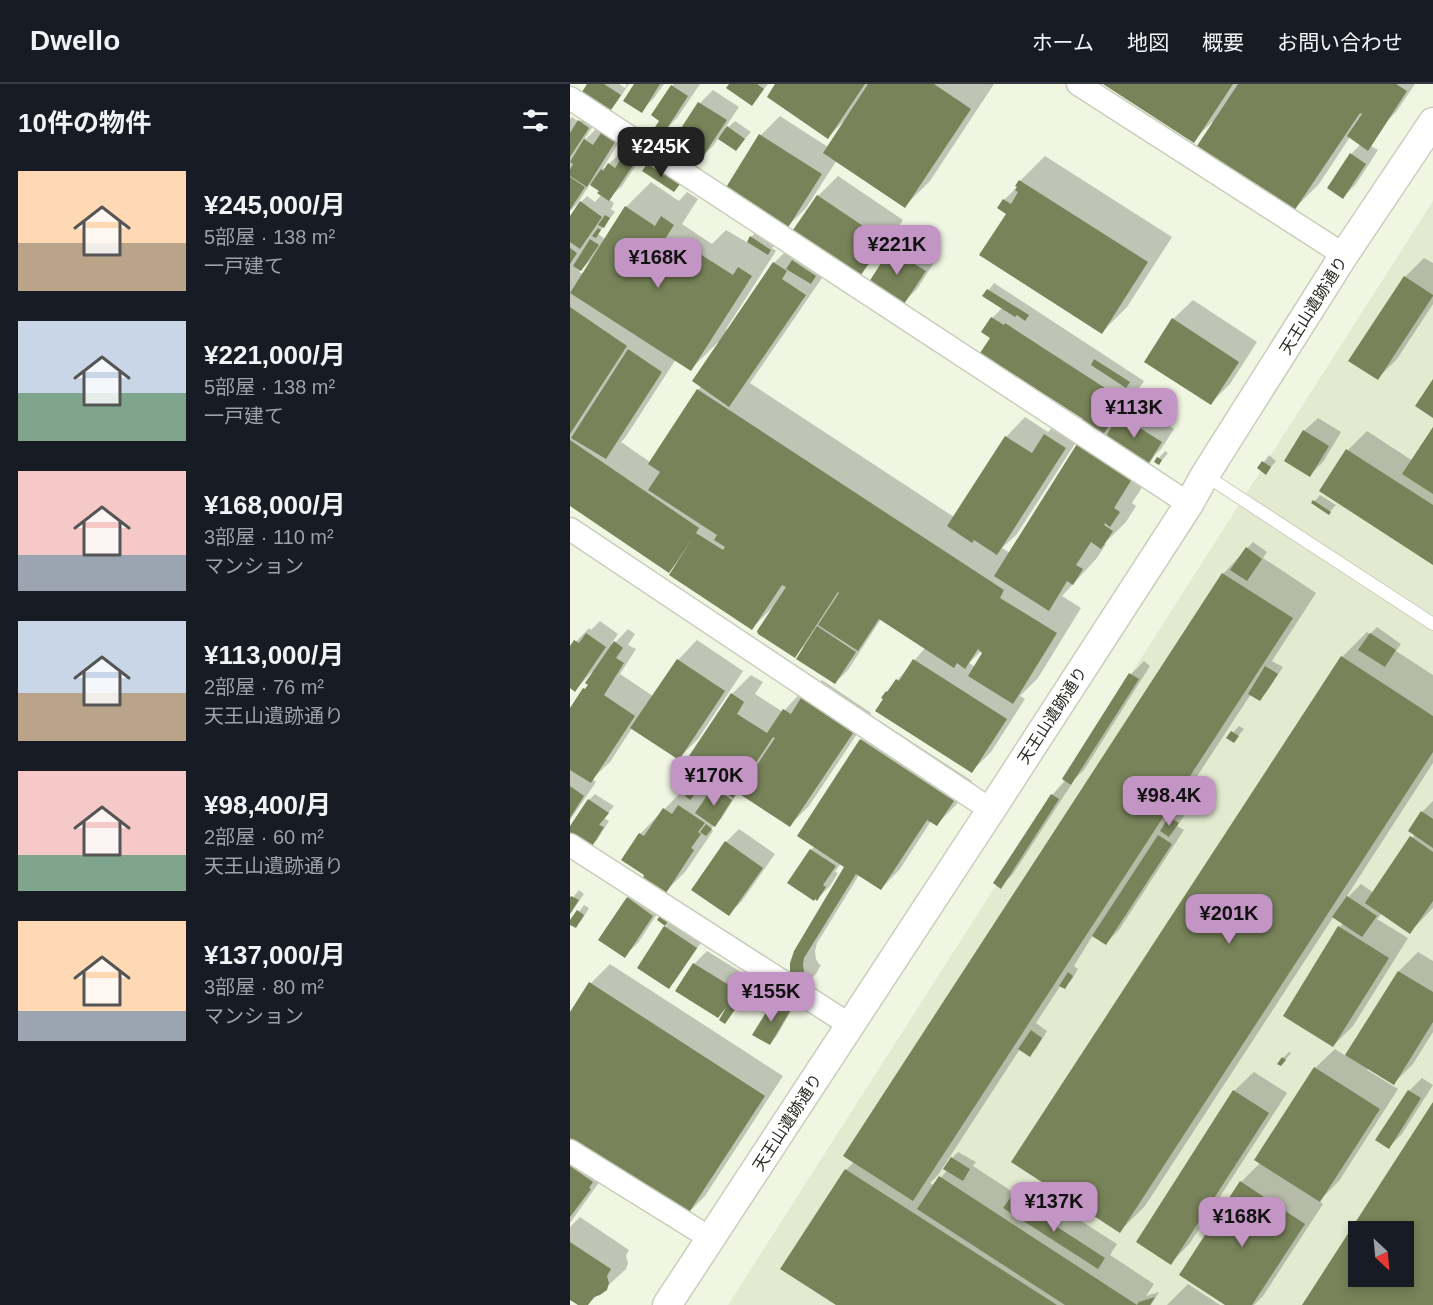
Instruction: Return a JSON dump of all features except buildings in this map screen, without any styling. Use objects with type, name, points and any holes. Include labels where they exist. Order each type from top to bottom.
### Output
[{"type":"street","points":[[1078,84],[1344,255]]},
{"type":"street","points":[[570,98],[1189,504]]},
{"type":"street","name":"天王山遺跡通り","points":[[667,1305],[992,810],[1189,504],[1344,255],[1433,122]]},
{"type":"street","points":[[570,529],[992,810]]},
{"type":"street","points":[[570,844],[850,1025]]},
{"type":"street","points":[[570,1151],[710,1238]]},
{"type":"lane","points":[[1205,475],[1433,624]]},
{"type":"shaded area","points":[[1433,201],[1433,1305],[728,1305]]}]
